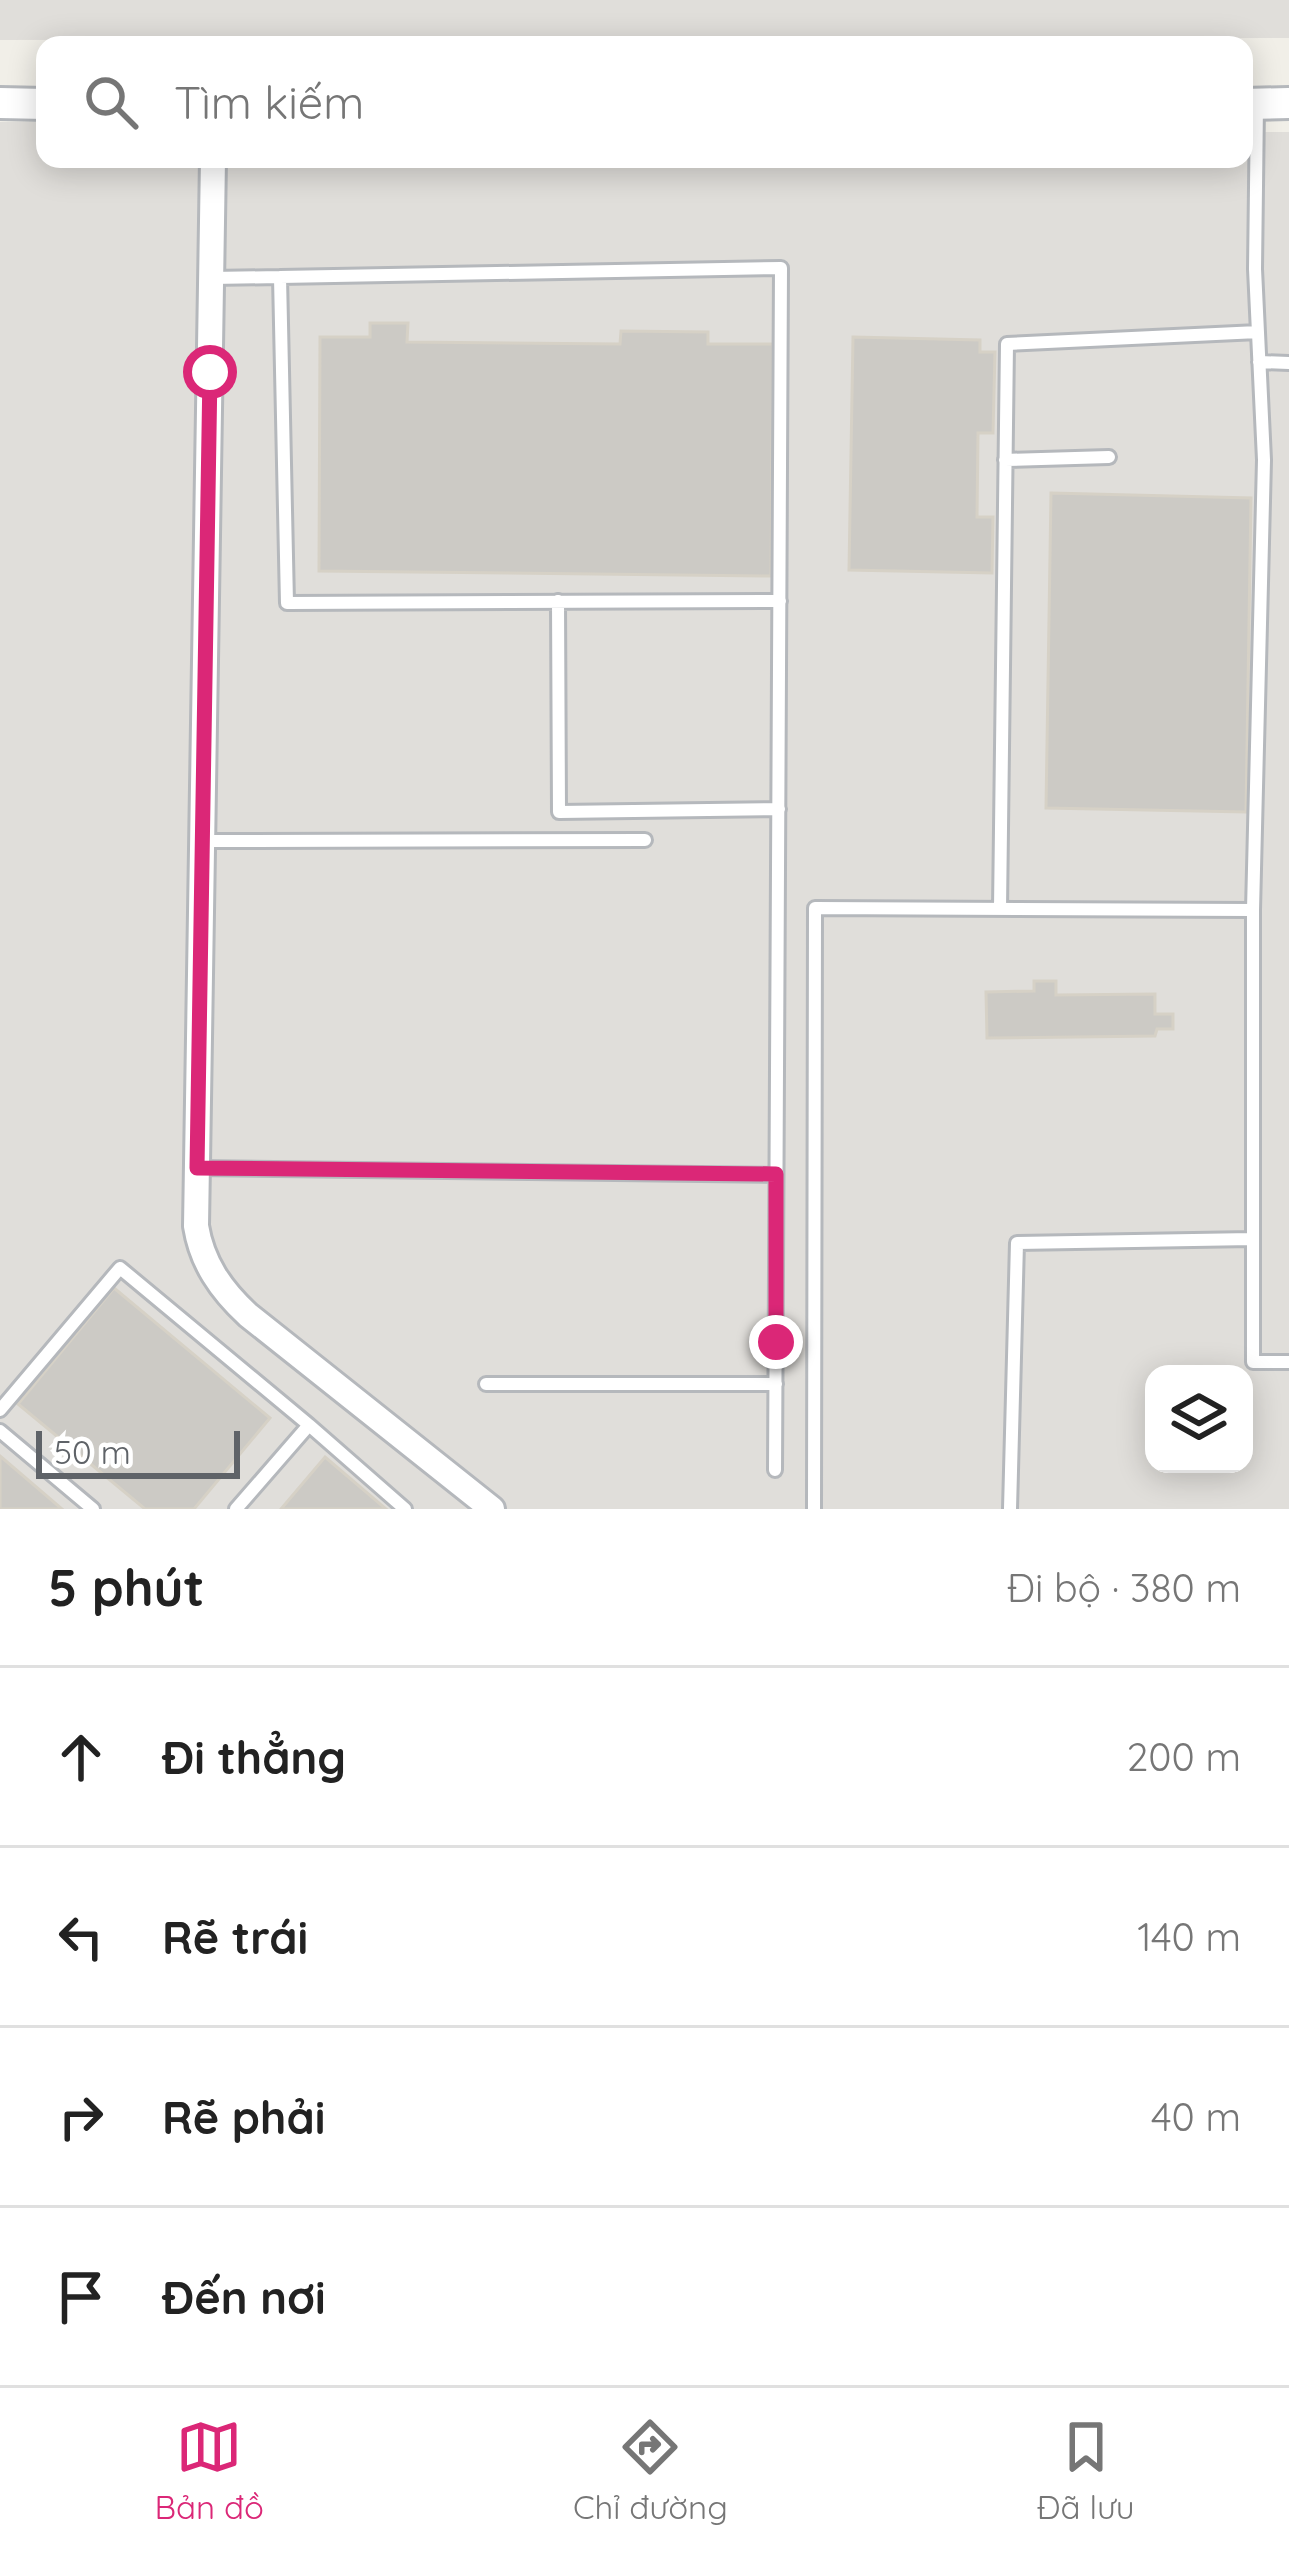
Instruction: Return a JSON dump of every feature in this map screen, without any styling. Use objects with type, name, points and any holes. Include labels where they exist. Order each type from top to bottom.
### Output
[{"type":"street","points":[[0,103],[36,104]]},
{"type":"street","points":[[1253,104],[1289,104]]},
{"type":"street","points":[[213,168],[197,1168],[200,1246],[224,1292],[493,1509]]},
{"type":"lane","points":[[1253,168],[1264,460],[1253,910],[1253,1362],[1289,1363]]},
{"type":"lane","points":[[212,278],[782,268],[775,1470]]},
{"type":"lane","points":[[280,277],[287,603],[780,601]]},
{"type":"lane","points":[[1000,909],[1007,344],[1258,332]]},
{"type":"lane","points":[[1259,362],[1289,363]]},
{"type":"lane","points":[[1006,460],[1109,457]]},
{"type":"lane","points":[[558,602],[559,812],[778,809]]},
{"type":"lane","points":[[202,841],[645,839]]},
{"type":"lane","points":[[814,1509],[814,908],[1253,910]]},
{"type":"lane","points":[[197,1168],[776,1174]]},
{"type":"lane","points":[[1010,1509],[1017,1243],[1252,1239]]},
{"type":"lane","points":[[0,1410],[120,1268],[405,1509]]},
{"type":"lane","points":[[486,1384],[776,1384]]},
{"type":"lane","points":[[236,1509],[309,1425]]},
{"type":"lane","points":[[0,1431],[93,1509]]},
{"type":"shaded area","points":[[0,0],[1289,0],[1289,38],[36,36],[36,40],[0,40]]},
{"type":"shaded area","points":[[0,122],[36,122],[36,168],[1253,168],[1253,132],[1289,132],[1289,1509],[0,1509]]},
{"type":"building","points":[[370,323],[408,323],[407,342],[620,344],[621,331],[708,332],[708,344],[773,344],[771,576],[319,571],[320,337],[370,337]]},
{"type":"building","points":[[853,337],[980,340],[980,352],[995,352],[993,433],[978,433],[977,517],[993,517],[992,573],[849,570]]},
{"type":"building","points":[[1051,493],[1251,498],[1246,812],[1046,808]]},
{"type":"building","points":[[1034,981],[1056,981],[1056,995],[1155,994],[1155,1014],[1173,1014],[1173,1029],[1157,1029],[1155,1036],[987,1038],[986,992],[1034,991]]},
{"type":"building","points":[[114,1288],[270,1418],[194,1509],[145,1509],[18,1404]]},
{"type":"building","points":[[0,1456],[62,1509],[0,1509]]},
{"type":"building","points":[[325,1457],[386,1509],[281,1509]]},
{"type":"route","points":[[210,372],[197,1168],[776,1174],[776,1342]]}]
